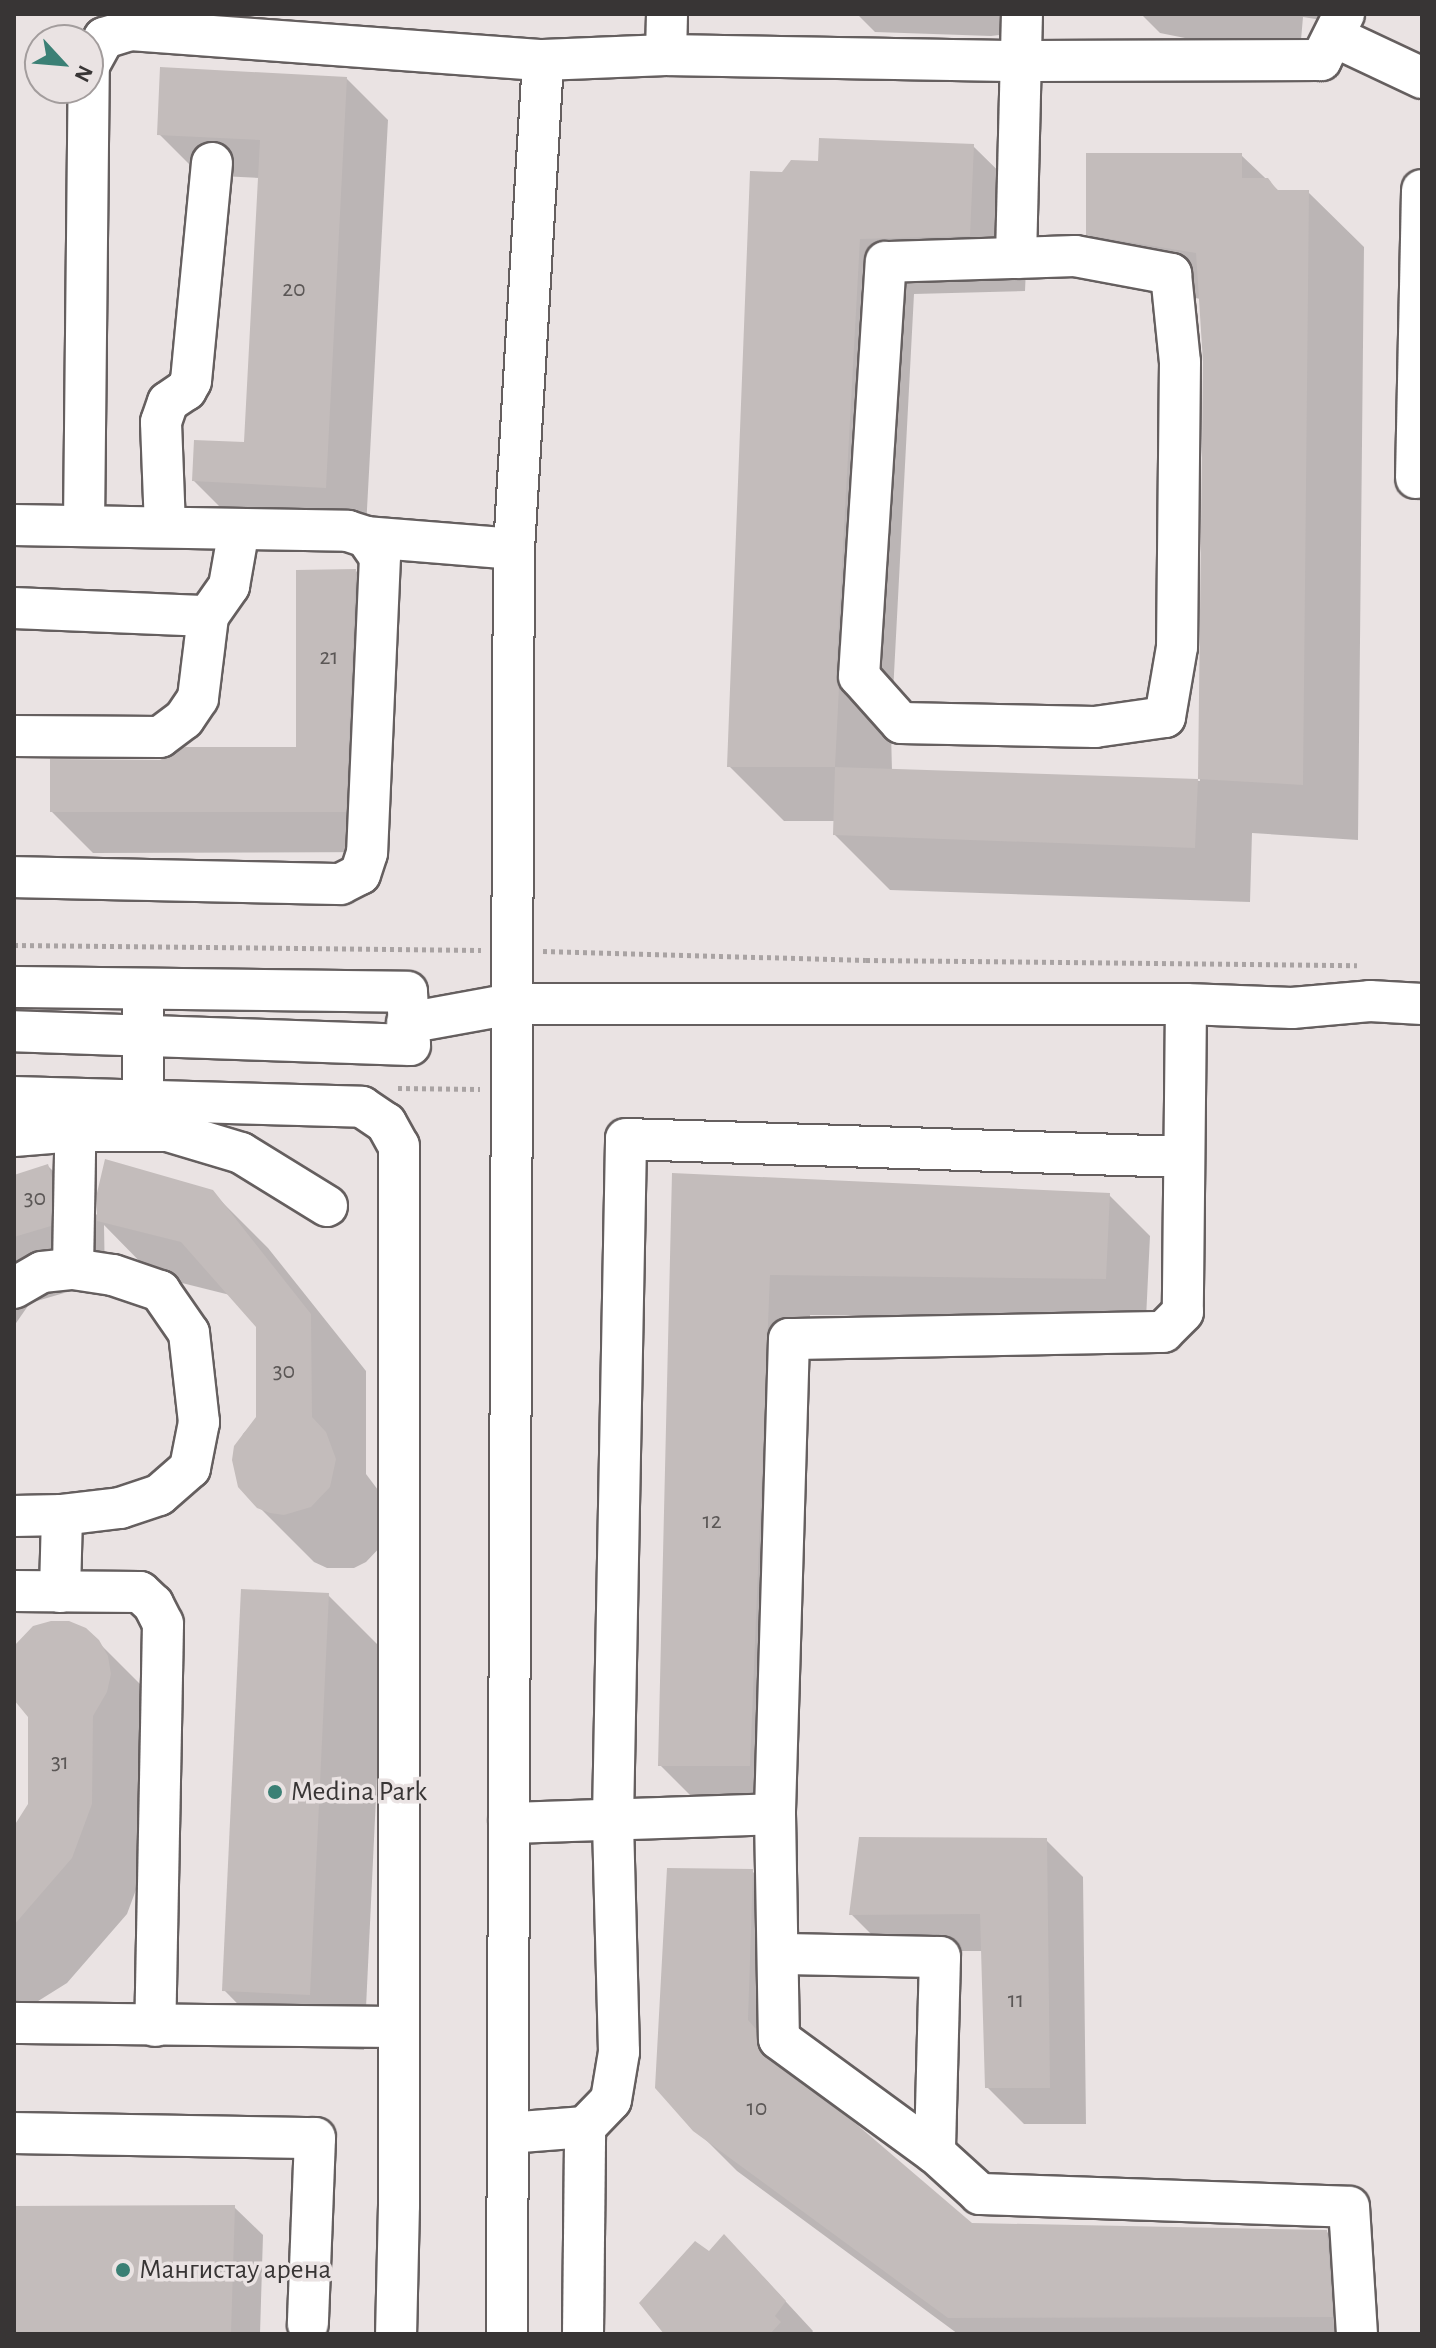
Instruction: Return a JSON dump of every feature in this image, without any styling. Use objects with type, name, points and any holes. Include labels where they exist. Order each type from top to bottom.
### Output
[{"type":"street","points":[[666,55],[667,14]]},
{"type":"street","points":[[1016,258],[1022,14]]},
{"type":"street","points":[[104,26],[543,60],[666,55],[1023,61],[1321,60],[1339,25],[1422,78]]},
{"type":"street","points":[[507,2334],[514,549],[543,60]]},
{"type":"street","points":[[84,526],[89,104]]},
{"type":"street","points":[[165,527],[161,422],[168,402],[186,390],[191,381],[212,163]]},
{"type":"street","points":[[1416,478],[1422,190]]},
{"type":"street","points":[[1075,256],[1171,274],[1180,362],[1177,647],[1165,717],[1095,727],[901,723],[859,676],[886,262],[1016,258],[1075,256]]},
{"type":"street","points":[[14,525],[348,531],[366,537],[514,549]]},
{"type":"street","points":[[14,736],[160,737],[184,719],[198,698],[208,616],[229,586],[239,529]]},
{"type":"street","points":[[14,877],[340,884],[360,874],[367,853],[380,557],[366,537]]},
{"type":"street","points":[[14,608],[208,616]]},
{"type":"street","points":[[14,987],[407,992],[410,1045],[14,1031]]},
{"type":"street","points":[[143,990],[143,1100]]},
{"type":"street","points":[[407,1023],[512,1004],[1186,1004],[1292,1008],[1370,1001],[1422,1004]]},
{"type":"street","points":[[1186,1004],[1183,1312],[1163,1332],[789,1339],[775,1814],[780,1954],[779,2039],[935,2153],[980,2194],[1349,2207],[1357,2334]]},
{"type":"street","points":[[14,1097],[75,1115],[168,1131],[241,1153],[327,1206]]},
{"type":"street","points":[[14,1136],[75,1115],[143,1100],[362,1107],[386,1123],[399,1146],[399,2205],[396,2334]]},
{"type":"street","points":[[73,1269],[75,1115]]},
{"type":"street","points":[[508,2133],[585,2127],[611,2100],[619,2052],[613,1819],[626,1139],[1184,1157]]},
{"type":"street","points":[[14,1288],[42,1272],[73,1269],[113,1275],[160,1291],[189,1333],[199,1422],[190,1468],[177,1483],[159,1495],[120,1508],[62,1515],[14,1516]]},
{"type":"street","points":[[60,1592],[62,1515]]},
{"type":"street","points":[[14,1591],[140,1592],[153,1604],[163,1624],[155,2026]]},
{"type":"street","points":[[509,1823],[775,1814]]},
{"type":"street","points":[[780,1954],[940,1957],[935,2153]]},
{"type":"street","points":[[14,2023],[398,2027]]},
{"type":"street","points":[[583,2334],[585,2127]]},
{"type":"street","points":[[14,2133],[315,2138],[308,2324]]},
{"type":"path","points":[[14,945],[1366,965]]},
{"type":"building","points":[[160,67],[347,77],[326,488],[192,481],[194,440],[244,442],[260,140],[157,135]]},
{"type":"building","points":[[819,138],[974,144],[970,236],[860,239],[836,674],[839,687],[835,767],[727,767],[750,171],[782,172],[791,160],[818,161]]},
{"type":"building","points":[[1086,153],[1242,153],[1242,178],[1268,178],[1277,190],[1309,190],[1303,785],[1198,779],[1203,362],[1196,253],[1086,235]]},
{"type":"building","points":[[356,569],[346,812],[50,812],[50,759],[160,760],[185,747],[296,747],[296,570]]},
{"type":"building","points":[[835,767],[1198,779],[1195,848],[833,835]]},
{"type":"building","points":[[105,1159],[213,1190],[311,1314],[312,1417],[326,1432],[336,1459],[330,1487],[311,1507],[284,1515],[270,1513],[257,1508],[238,1487],[232,1460],[234,1446],[256,1417],[256,1327],[181,1242],[97,1221],[97,1193]]},
{"type":"building","points":[[48,1164],[52,1178],[51,1226],[14,1237],[14,1175]]},
{"type":"building","points":[[672,1173],[1110,1193],[1106,1279],[770,1275],[750,1766],[658,1766]]},
{"type":"building","name":"Medina Park","points":[[241,1589],[329,1593],[310,1995],[222,1991]]},
{"type":"building","points":[[51,1621],[69,1621],[86,1628],[99,1640],[108,1656],[111,1674],[107,1692],[93,1716],[92,1804],[72,1858],[14,1925],[14,1826],[28,1804],[28,1717],[14,1700],[14,1646],[33,1626]]},
{"type":"building","points":[[859,1837],[1047,1838],[1050,2088],[985,2088],[980,1914],[849,1915]]},
{"type":"building","points":[[667,1868],[753,1869],[748,2020],[756,2029],[759,2050],[855,2123],[972,2223],[1327,2230],[1333,2317],[948,2318],[693,2131],[655,2088]]},
{"type":"building","name":"Мангистау арена","points":[[235,2205],[231,2334],[14,2334],[14,2206]]},
{"type":"building","points":[[724,2234],[786,2301],[775,2316],[781,2322],[770,2334],[664,2334],[639,2303],[695,2241],[709,2251]]},
{"type":"place","name":"Medina Park","points":[[275,1792]]},
{"type":"place","name":"Мангистау арена","points":[[123,2270]]}]
